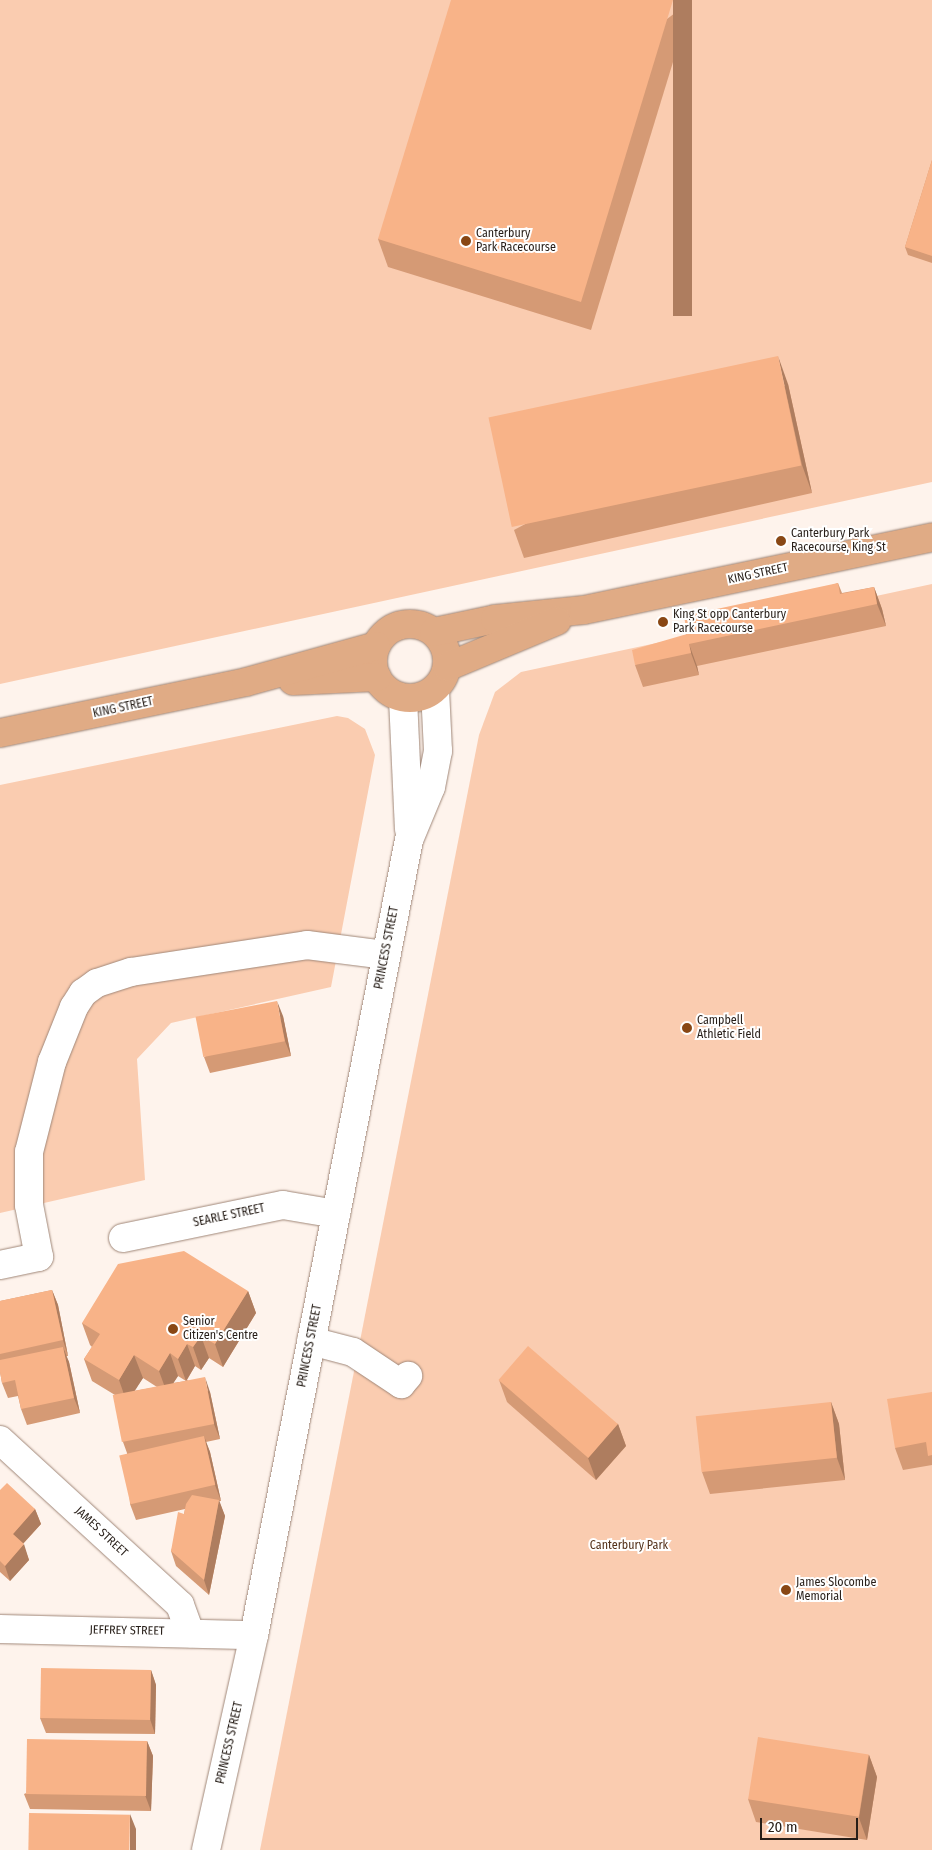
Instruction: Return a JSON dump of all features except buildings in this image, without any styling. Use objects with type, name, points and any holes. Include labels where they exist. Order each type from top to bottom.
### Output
[{"type":"main road","name":"KING STREET","points":[[434,632],[495,619],[584,610],[932,538]]},
{"type":"main road","name":"KING STREET","points":[[441,678],[584,610]]},
{"type":"main road","points":[[402,625],[424,626],[434,632],[442,642],[441,678],[415,698],[403,698],[392,694],[376,677],[373,656],[376,646],[382,637],[402,625]]},
{"type":"main road","name":"KING STREET","points":[[0,733],[246,682],[376,646]]},
{"type":"main road","name":"KING STREET","points":[[246,682],[376,677]]},
{"type":"street","name":"PRINCESS STREET","points":[[206,1850],[254,1635],[409,840],[431,787],[438,751],[441,678]]},
{"type":"street","name":"PRINCESS STREET","points":[[403,698],[408,753],[409,840]]},
{"type":"street","points":[[0,1265],[39,1257],[29,1205],[29,1152],[52,1062],[74,1007],[83,994],[98,983],[131,972],[307,945],[386,955]]},
{"type":"street","name":"SEARLE STREET","points":[[123,1238],[282,1205],[336,1214]]},
{"type":"street","points":[[311,1341],[353,1352],[401,1384],[408,1376]]},
{"type":"street","name":"JAMES STREET","points":[[0,1440],[180,1605],[190,1633]]},
{"type":"street","name":"JEFFREY STREET","points":[[0,1629],[254,1635]]},
{"type":"green space","name":"Canterbury Park Racecourse","points":[[0,0],[932,0],[932,482],[0,684]]},
{"type":"green space","name":"Canterbury Park","points":[[932,584],[932,1850],[260,1850],[479,735],[495,692],[521,672]]},
{"type":"green space","points":[[337,716],[348,718],[365,729],[375,755],[331,987],[171,1023],[137,1059],[145,1180],[0,1213],[0,785]]},
{"type":"place","name":"Canterbury Park Racecourse","points":[[466,241]]},
{"type":"place","name":"Canterbury Park Racecourse, King St","points":[[781,541]]},
{"type":"place","name":"King St opp Canterbury Park Racecourse","points":[[663,622]]},
{"type":"place","name":"Campbell Athletic Field","points":[[687,1028]]},
{"type":"place","name":"Senior Citizen's Centre","points":[[173,1329]]},
{"type":"place","name":"James Slocombe Memorial","points":[[786,1590]]}]
